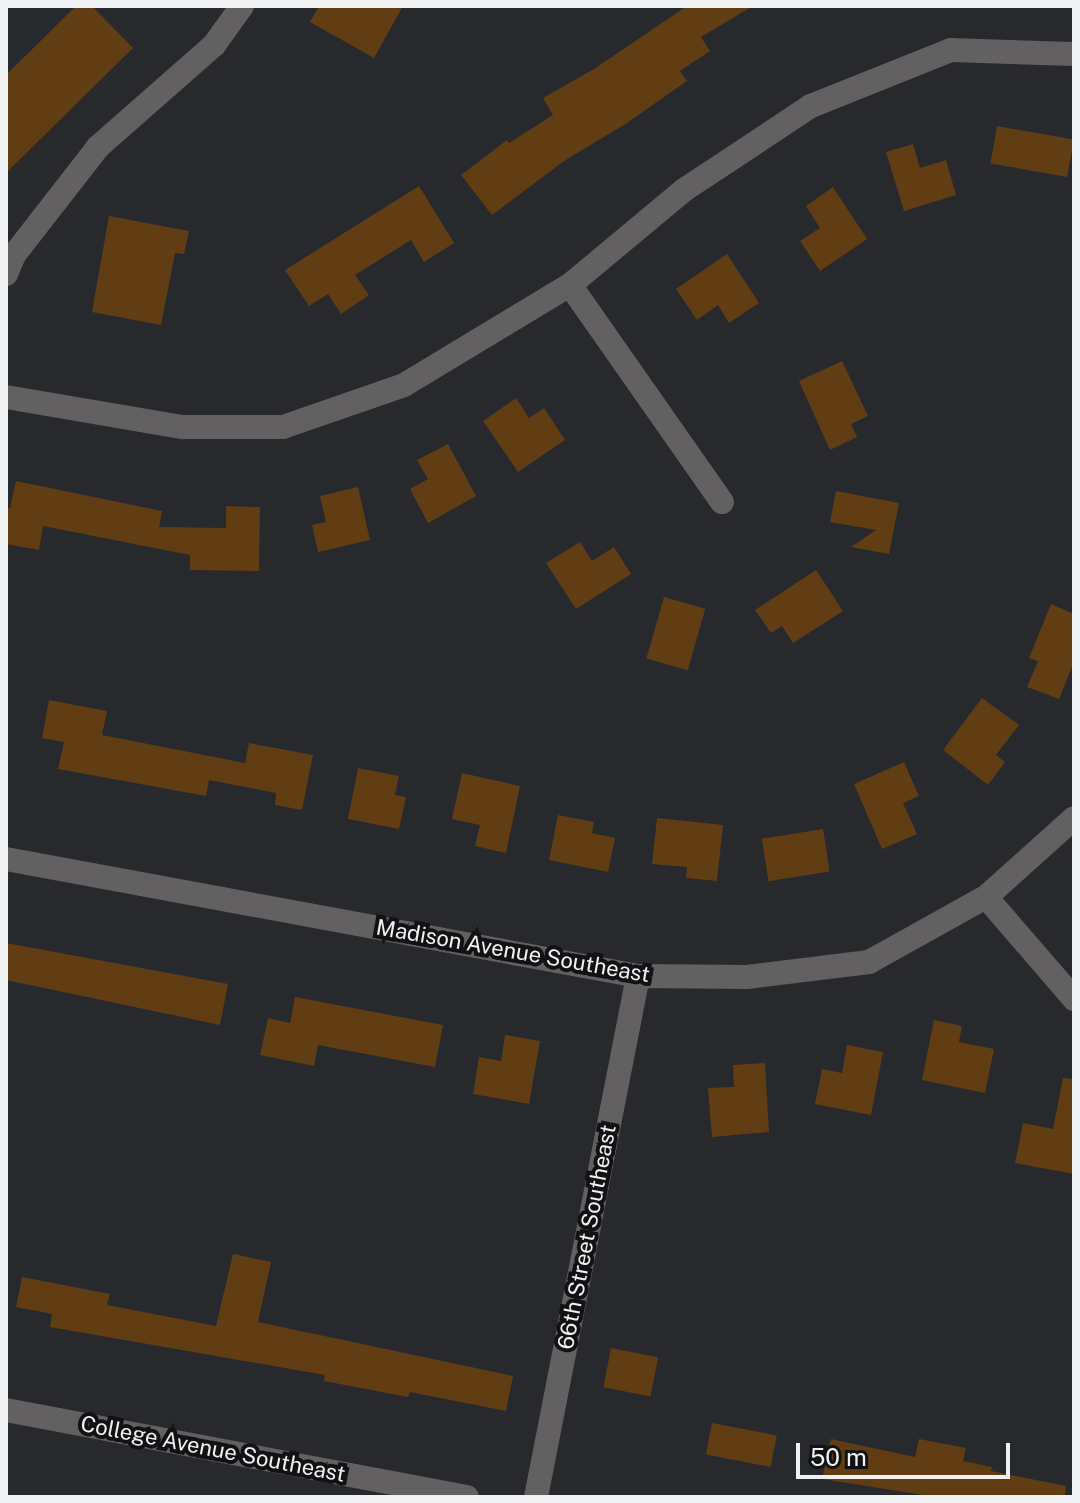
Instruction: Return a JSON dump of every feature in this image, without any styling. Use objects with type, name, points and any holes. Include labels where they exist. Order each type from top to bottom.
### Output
[{"type":"street","points":[[6,274],[14,255],[98,147],[214,45],[242,6]]},
{"type":"street","points":[[6,397],[182,427],[283,427],[404,385],[570,285],[684,190],[811,106],[951,50],[1074,54]]},
{"type":"street","points":[[570,285],[722,502]]},
{"type":"street","name":"Madison Avenue Southeast","points":[[6,859],[638,976],[747,977],[869,962],[986,897],[1074,818]]},
{"type":"street","points":[[986,897],[1074,999]]},
{"type":"street","name":"66th Street Southeast","points":[[536,1497],[638,976]]},
{"type":"street","name":"College Avenue Southeast","points":[[6,1410],[467,1497]]},
{"type":"building","points":[[76,6],[92,6],[133,48],[6,173],[6,75]]},
{"type":"building","points":[[319,6],[403,6],[374,58],[310,22]]},
{"type":"building","points":[[687,6],[753,6],[701,37],[710,51],[680,71],[687,81],[627,123],[564,161],[492,215],[461,175],[507,140],[509,143],[553,115],[543,98],[594,69]]},
{"type":"building","points":[[997,126],[1074,140],[1067,177],[990,163]]},
{"type":"building","points":[[913,144],[920,168],[946,160],[956,195],[904,211],[886,152]]},
{"type":"building","points":[[419,186],[454,243],[424,262],[411,240],[355,275],[369,295],[341,314],[328,294],[309,306],[285,270]]},
{"type":"building","points":[[833,187],[867,239],[820,271],[800,241],[820,228],[806,206]]},
{"type":"building","points":[[109,216],[189,231],[184,254],[175,253],[161,325],[92,312]]},
{"type":"building","points":[[727,254],[759,303],[729,323],[718,305],[697,320],[676,289]]},
{"type":"building","points":[[842,361],[868,416],[851,424],[857,437],[830,450],[799,381]]},
{"type":"building","points":[[516,398],[529,418],[544,408],[565,440],[518,472],[483,421]]},
{"type":"building","points":[[448,444],[476,496],[428,523],[410,489],[428,479],[417,460]]},
{"type":"building","points":[[16,481],[162,511],[159,527],[226,528],[226,506],[260,507],[259,571],[190,570],[190,555],[43,526],[39,550],[6,544],[6,507],[10,508]]},
{"type":"building","points":[[358,487],[370,540],[318,552],[312,525],[326,522],[320,496]]},
{"type":"building","points":[[836,491],[899,503],[889,554],[851,547],[876,530],[830,522]]},
{"type":"building","points":[[580,542],[592,561],[614,547],[631,574],[576,609],[546,563]]},
{"type":"building","points":[[816,570],[843,611],[793,643],[782,626],[771,633],[755,610]]},
{"type":"building","points":[[664,597],[705,609],[688,670],[646,659]]},
{"type":"building","points":[[1051,604],[1074,614],[1074,662],[1059,699],[1027,687],[1038,661],[1029,658]]},
{"type":"building","points":[[982,698],[1019,725],[996,755],[1005,762],[988,785],[943,750]]},
{"type":"building","points":[[49,700],[107,711],[102,735],[245,763],[249,743],[313,755],[302,810],[275,805],[276,793],[209,780],[206,796],[58,769],[64,742],[42,738]]},
{"type":"building","points":[[904,762],[919,796],[903,803],[917,834],[882,849],[854,784]]},
{"type":"building","points":[[358,768],[399,776],[395,795],[406,797],[399,829],[348,819]]},
{"type":"building","points":[[462,773],[520,786],[506,853],[475,846],[480,825],[452,819]]},
{"type":"building","points":[[558,815],[594,822],[592,833],[615,838],[608,872],[549,860]]},
{"type":"building","points":[[657,818],[723,825],[717,881],[686,878],[687,867],[652,864]]},
{"type":"building","points":[[823,829],[830,871],[768,881],[762,839]]},
{"type":"building","points":[[6,943],[228,984],[220,1025],[6,980]]},
{"type":"building","points":[[295,997],[443,1025],[435,1067],[318,1045],[314,1066],[260,1055],[268,1018],[290,1023]]},
{"type":"building","points":[[934,1020],[962,1026],[959,1042],[994,1049],[985,1093],[922,1080]]},
{"type":"building","points":[[505,1035],[540,1041],[529,1104],[473,1094],[479,1057],[501,1061]]},
{"type":"building","points":[[847,1045],[883,1052],[871,1115],[815,1104],[822,1069],[842,1073]]},
{"type":"building","points":[[765,1063],[769,1132],[712,1137],[708,1088],[734,1087],[733,1065]]},
{"type":"building","points":[[1063,1078],[1074,1079],[1074,1174],[1015,1163],[1023,1123],[1053,1129]]},
{"type":"building","points":[[233,1254],[271,1262],[258,1322],[513,1376],[506,1411],[410,1392],[408,1397],[324,1381],[325,1375],[50,1327],[52,1314],[16,1307],[22,1277],[110,1294],[107,1305],[216,1326]]},
{"type":"building","points":[[611,1348],[658,1357],[650,1396],[603,1387]]},
{"type":"building","points":[[712,1423],[777,1436],[771,1467],[706,1454]]},
{"type":"building","points":[[831,1439],[915,1457],[919,1439],[966,1448],[963,1461],[992,1467],[991,1471],[1066,1486],[1065,1497],[936,1497],[822,1479]]}]
